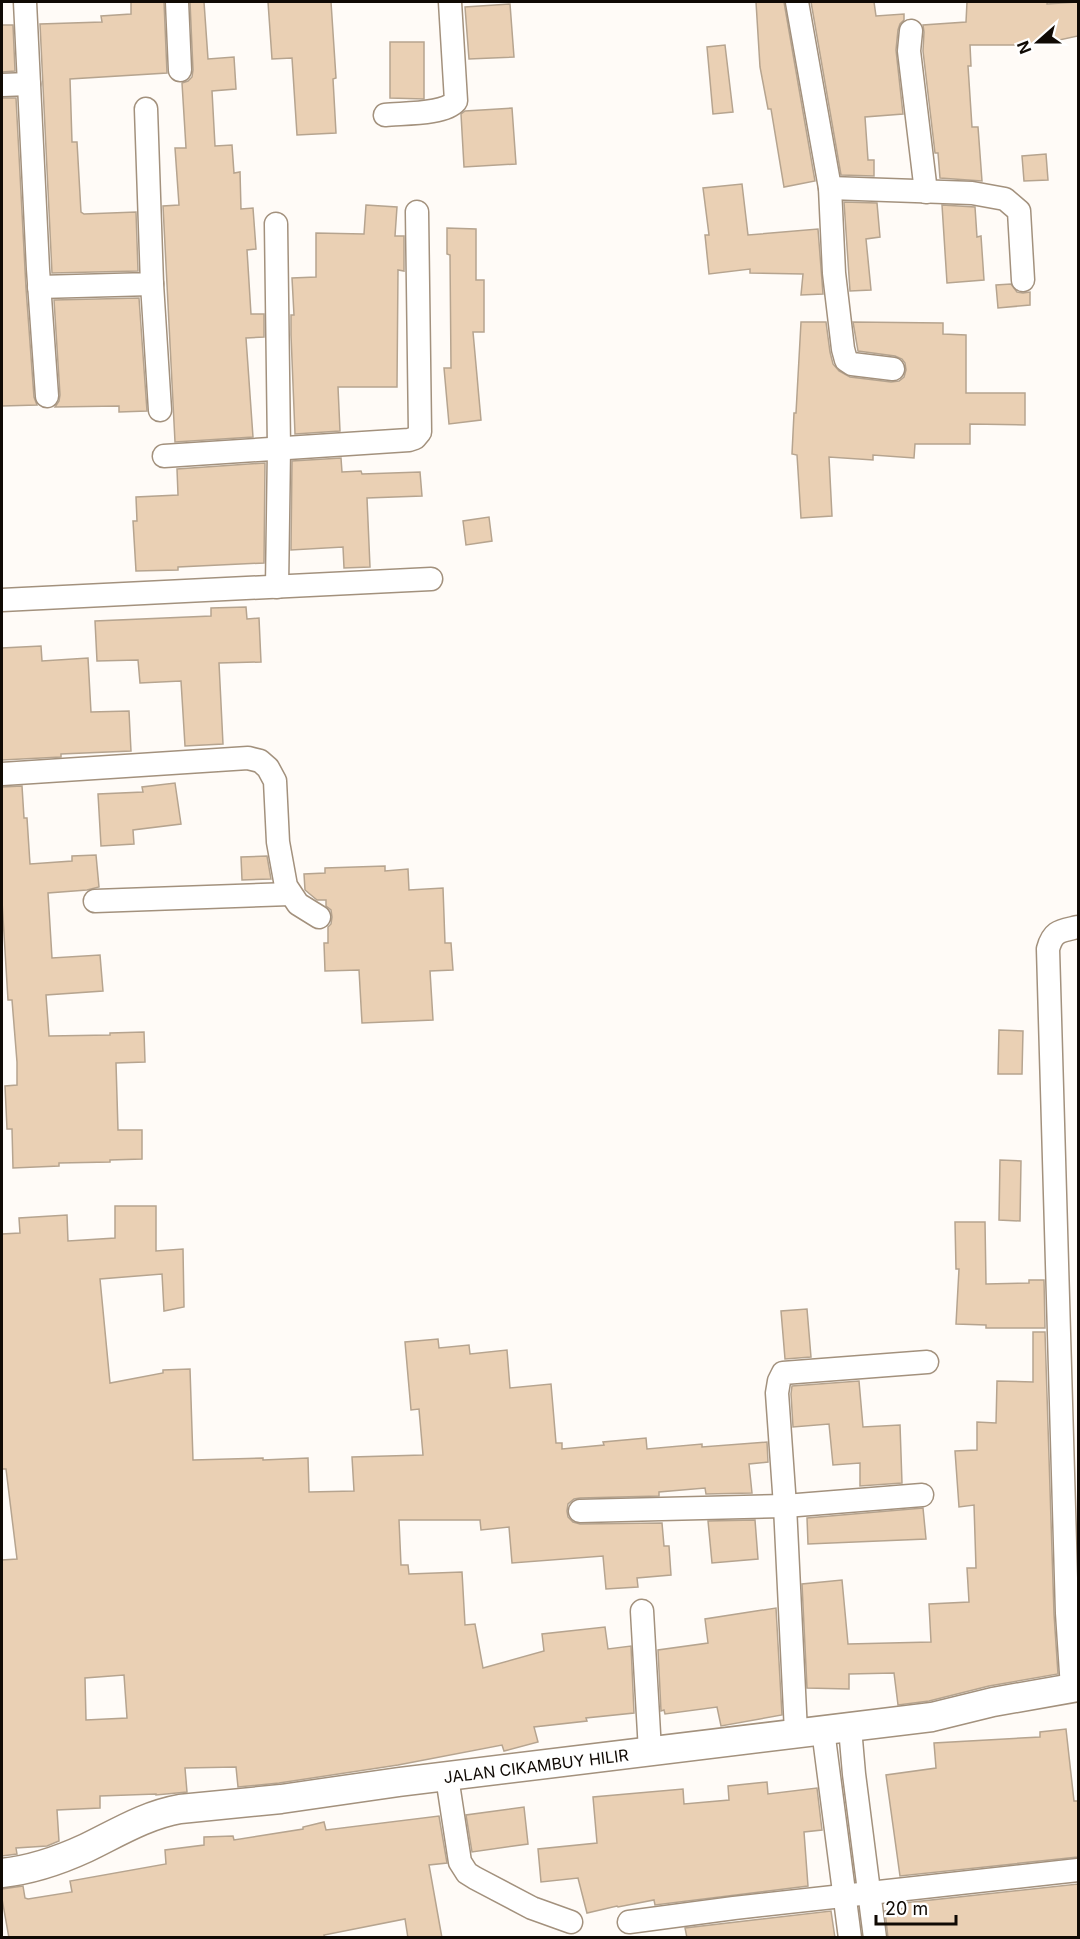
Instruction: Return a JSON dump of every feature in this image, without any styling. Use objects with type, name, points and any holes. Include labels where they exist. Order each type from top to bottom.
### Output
[{"type":"street","points":[[25,2],[39,287],[47,396]]},
{"type":"street","points":[[177,2],[180,70]]},
{"type":"street","points":[[384,115],[439,110],[451,106],[456,101],[450,2]]},
{"type":"street","points":[[797,2],[830,188],[834,273],[843,349],[846,360],[852,364],[893,369]]},
{"type":"street","points":[[910,31],[909,51],[926,192]]},
{"type":"street","points":[[2,86],[29,84]]},
{"type":"street","points":[[146,109],[152,284],[160,410]]},
{"type":"street","points":[[830,188],[972,193],[1005,199],[1019,211],[1023,280]]},
{"type":"street","points":[[164,456],[416,438],[420,432],[417,212]]},
{"type":"street","points":[[276,224],[279,448],[277,588]]},
{"type":"street","points":[[39,287],[152,284]]},
{"type":"street","points":[[2,600],[431,579]]},
{"type":"street","points":[[2,774],[248,758],[260,761],[268,768],[274,781],[278,842],[286,886],[298,904],[319,916]]},
{"type":"street","points":[[95,901],[290,894]]},
{"type":"street","points":[[1075,1688],[1067,1613],[1048,949],[1051,938],[1059,931],[1078,927]]},
{"type":"street","points":[[850,1938],[823,1730],[785,1506],[778,1381],[783,1373],[927,1362]]},
{"type":"street","points":[[580,1511],[785,1506],[922,1495]]},
{"type":"street","points":[[642,1611],[650,1751]]},
{"type":"street","name":"JALAN CIKAMBUY HILIR","points":[[2,1873],[23,1870],[73,1854],[133,1824],[169,1811],[282,1799],[399,1782],[932,1717],[993,1702],[1075,1688]]},
{"type":"street","points":[[823,1730],[854,1774],[875,1938]]},
{"type":"street","points":[[447,1777],[460,1862],[467,1873],[532,1908],[571,1922]]},
{"type":"street","points":[[629,1922],[1078,1870]]},
{"type":"building","points":[[131,2],[164,2],[167,73],[70,79],[72,142],[77,142],[81,212],[84,214],[136,212],[138,271],[52,273],[40,24],[102,22],[101,16],[131,14]]},
{"type":"building","points":[[190,2],[204,2],[208,59],[234,57],[236,89],[212,91],[215,146],[232,145],[234,173],[240,172],[241,209],[253,208],[256,249],[247,250],[251,314],[264,314],[264,337],[246,338],[253,437],[175,442],[163,206],[179,205],[175,148],[186,148],[182,83],[192,77],[193,70]]},
{"type":"building","points":[[268,2],[331,2],[336,78],[333,79],[336,133],[297,135],[292,58],[272,59]]},
{"type":"building","points":[[756,2],[784,2],[815,181],[784,187],[771,109],[768,109],[760,67]]},
{"type":"building","points":[[811,2],[874,2],[876,16],[904,14],[904,20],[898,30],[896,50],[903,114],[865,117],[868,160],[874,160],[874,176],[841,175]]},
{"type":"building","points":[[967,2],[1047,2],[1047,4],[1078,2],[1078,36],[1036,45],[970,45],[971,66],[968,66],[972,127],[978,127],[982,181],[940,178],[923,51],[923,25],[966,22]]},
{"type":"building","points":[[510,4],[514,57],[469,59],[465,7]]},
{"type":"building","points":[[2,25],[13,25],[15,71],[2,72]]},
{"type":"building","points":[[390,42],[424,42],[424,99],[390,98]]},
{"type":"building","points":[[725,45],[733,112],[713,114],[707,47]]},
{"type":"building","points":[[2,98],[16,98],[26,288],[34,397],[37,405],[2,406]]},
{"type":"building","points":[[512,108],[516,164],[464,167],[461,114],[465,111]]},
{"type":"building","points":[[1046,154],[1048,180],[1024,181],[1022,156]]},
{"type":"building","points":[[742,184],[748,235],[818,229],[823,294],[801,295],[803,274],[750,273],[750,269],[709,274],[705,235],[709,235],[703,188]]},
{"type":"building","points":[[844,202],[877,203],[880,237],[866,239],[871,290],[850,291]]},
{"type":"building","points":[[366,205],[397,207],[395,236],[404,236],[404,271],[398,270],[397,387],[338,387],[340,431],[295,434],[291,335],[291,315],[294,315],[292,278],[316,277],[316,233],[364,234]]},
{"type":"building","points":[[942,205],[975,207],[977,237],[981,236],[984,280],[947,283]]},
{"type":"building","points":[[447,228],[476,229],[476,280],[484,280],[484,332],[473,332],[481,420],[449,424],[444,368],[451,368],[450,255],[447,254]]},
{"type":"building","points":[[1011,284],[1017,292],[1030,292],[1030,305],[998,308],[996,285]]},
{"type":"building","points":[[139,298],[147,411],[119,412],[119,406],[55,407],[60,395],[54,300]]},
{"type":"building","points":[[801,322],[826,322],[833,364],[839,371],[850,377],[891,382],[899,381],[904,377],[905,363],[895,356],[858,351],[853,322],[943,323],[943,334],[966,335],[966,393],[1025,393],[1025,425],[970,424],[970,444],[915,444],[914,458],[873,455],[873,460],[829,457],[832,516],[801,518],[797,455],[792,454]]},
{"type":"building","points":[[341,458],[342,472],[361,471],[362,474],[420,472],[422,496],[367,498],[370,567],[344,568],[343,547],[291,550],[292,461]]},
{"type":"building","points":[[265,463],[264,563],[136,571],[133,521],[137,521],[136,497],[178,495],[177,469]]},
{"type":"building","points":[[489,517],[492,541],[466,545],[463,521]]},
{"type":"building","points":[[246,607],[247,619],[259,618],[261,662],[219,663],[223,744],[185,746],[181,681],[140,683],[138,660],[97,661],[95,621],[211,616],[211,608]]},
{"type":"building","points":[[41,646],[42,661],[88,658],[91,712],[129,711],[131,751],[61,754],[61,757],[2,760],[2,648]]},
{"type":"building","points":[[175,783],[181,824],[133,830],[134,844],[101,846],[98,794],[143,792],[142,787]]},
{"type":"building","points":[[22,786],[30,864],[72,861],[72,856],[96,855],[99,887],[48,893],[52,958],[100,955],[103,991],[46,995],[49,1036],[144,1032],[145,1062],[116,1063],[118,1130],[142,1130],[142,1159],[13,1168],[12,1129],[7,1129],[5,1086],[17,1085],[17,1062],[12,1000],[8,1000],[2,901],[2,787]]},
{"type":"building","points":[[267,856],[271,879],[242,880],[241,857]]},
{"type":"building","points":[[385,866],[385,871],[408,869],[409,890],[443,888],[445,943],[451,943],[453,970],[430,971],[433,1020],[362,1023],[359,970],[325,971],[324,943],[328,943],[331,910],[326,906],[326,900],[317,900],[305,890],[304,874],[325,873],[325,868]]},
{"type":"building","points":[[999,1030],[1023,1031],[1022,1074],[998,1074]]},
{"type":"building","points":[[1000,1160],[1021,1161],[1020,1221],[999,1220]]},
{"type":"building","points":[[115,1206],[156,1206],[156,1251],[183,1249],[184,1307],[164,1311],[162,1274],[100,1279],[110,1383],[163,1373],[163,1370],[190,1369],[193,1460],[308,1458],[309,1492],[354,1491],[352,1457],[423,1455],[419,1409],[411,1410],[405,1342],[438,1339],[439,1348],[469,1345],[470,1354],[507,1350],[510,1388],[551,1384],[556,1443],[562,1443],[562,1449],[646,1438],[647,1449],[767,1442],[768,1462],[749,1464],[752,1493],[706,1494],[705,1488],[659,1492],[659,1496],[580,1498],[568,1504],[568,1517],[580,1524],[662,1523],[664,1546],[669,1546],[671,1575],[637,1578],[638,1587],[606,1589],[603,1556],[512,1563],[509,1527],[481,1530],[480,1520],[399,1520],[401,1565],[408,1565],[409,1574],[462,1572],[465,1625],[475,1624],[483,1668],[544,1651],[542,1634],[605,1627],[608,1649],[631,1646],[634,1713],[534,1727],[538,1742],[504,1751],[502,1745],[398,1765],[279,1783],[238,1787],[236,1767],[185,1768],[187,1792],[100,1796],[100,1808],[57,1810],[59,1841],[47,1846],[16,1848],[17,1854],[2,1856],[2,1560],[17,1559],[6,1469],[2,1469],[2,1234],[20,1233],[19,1218],[67,1215],[68,1241],[115,1238]],"holes":[[[124,1675],[127,1718],[86,1720],[85,1678]]]},
{"type":"building","points":[[955,1222],[985,1222],[986,1284],[1029,1283],[1029,1280],[1044,1280],[1045,1328],[986,1328],[986,1325],[956,1324],[959,1269],[956,1269]]},
{"type":"building","points":[[807,1309],[811,1357],[785,1359],[781,1311]]},
{"type":"building","points":[[1033,1332],[1045,1332],[1058,1674],[989,1686],[929,1701],[898,1705],[894,1673],[849,1674],[849,1689],[807,1688],[802,1584],[842,1580],[848,1644],[931,1642],[929,1604],[969,1602],[967,1568],[976,1568],[974,1505],[959,1507],[955,1451],[977,1450],[977,1422],[996,1423],[997,1381],[1033,1382]]},
{"type":"building","points":[[859,1381],[863,1427],[900,1425],[902,1483],[860,1486],[860,1463],[833,1465],[829,1424],[793,1427],[792,1386]]},
{"type":"building","points":[[923,1508],[926,1539],[808,1544],[807,1518]]},
{"type":"building","points":[[755,1520],[758,1559],[712,1563],[708,1521]]},
{"type":"building","points":[[776,1608],[782,1715],[721,1726],[717,1707],[665,1714],[664,1710],[661,1711],[658,1650],[708,1643],[705,1619]]},
{"type":"building","points":[[1066,1729],[1074,1801],[1078,1801],[1078,1857],[900,1876],[886,1775],[936,1768],[934,1743],[1040,1737],[1040,1732]]},
{"type":"building","points":[[767,1782],[768,1794],[817,1788],[822,1830],[804,1832],[808,1886],[655,1905],[654,1900],[587,1913],[578,1878],[541,1882],[538,1849],[597,1843],[593,1797],[683,1789],[684,1804],[729,1800],[728,1786]]},
{"type":"building","points":[[524,1807],[528,1844],[472,1852],[466,1815]]},
{"type":"building","points":[[439,1816],[447,1863],[429,1865],[442,1938],[408,1938],[405,1919],[324,1935],[325,1938],[9,1938],[2,1889],[23,1886],[25,1898],[28,1899],[72,1892],[70,1881],[166,1864],[165,1850],[204,1845],[204,1837],[233,1836],[234,1840],[303,1829],[303,1827],[324,1822],[326,1830]]},
{"type":"building","points":[[1078,1884],[1078,1938],[888,1938],[885,1911],[905,1908],[904,1903]]},
{"type":"building","points":[[831,1911],[835,1938],[687,1938],[685,1928]]}]
